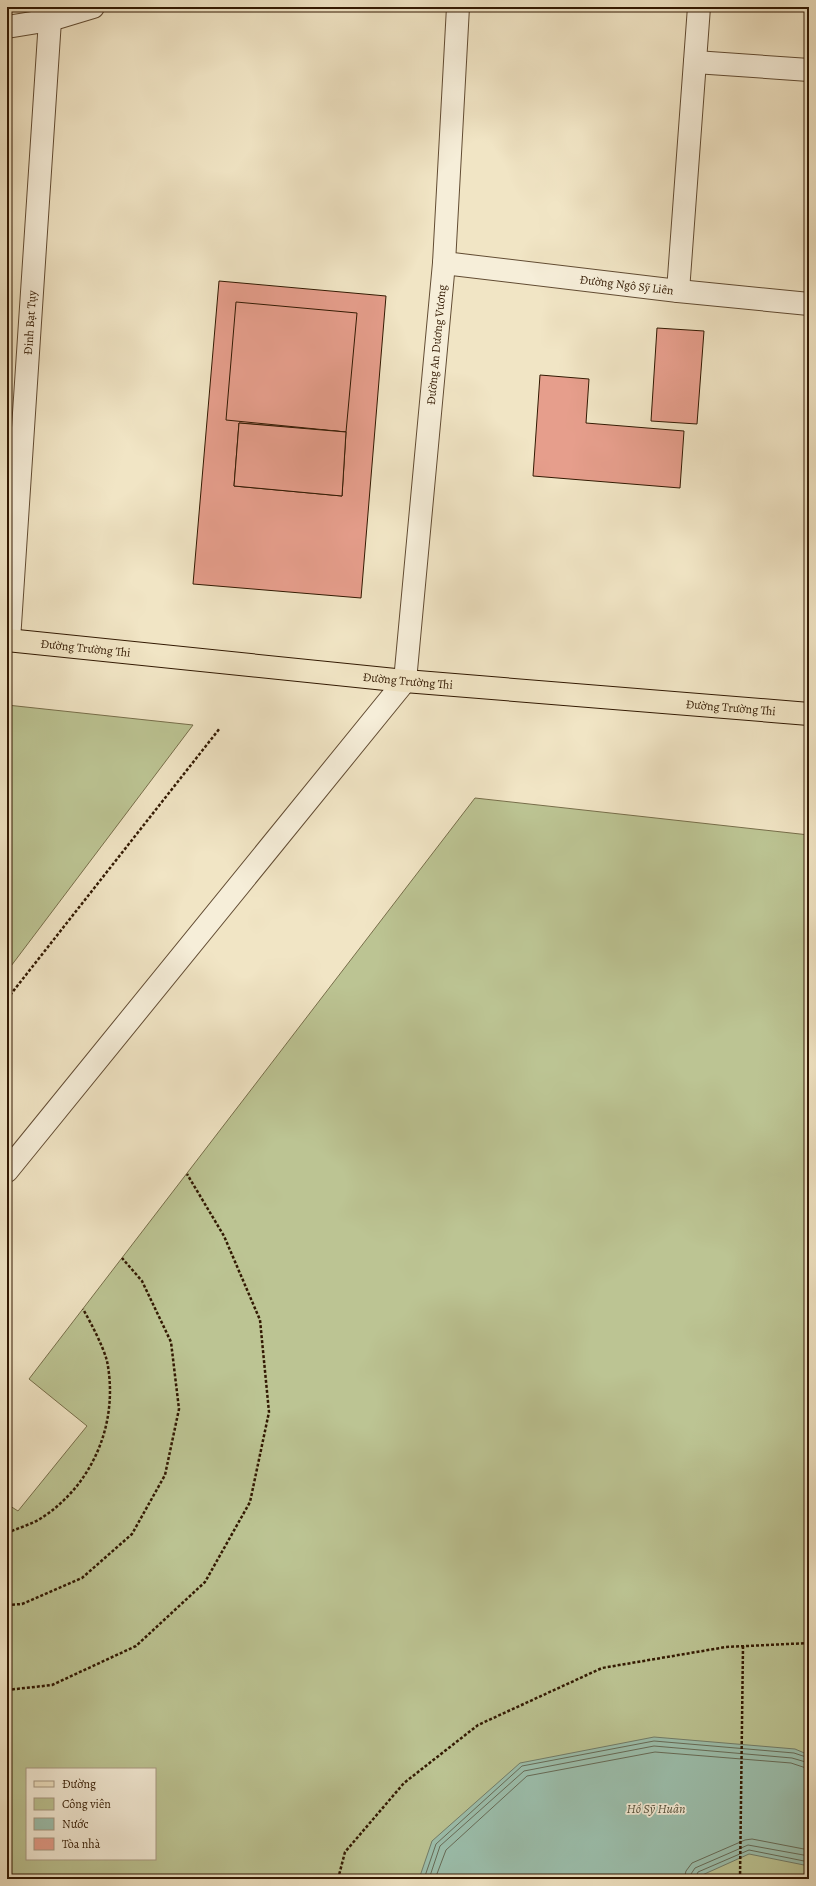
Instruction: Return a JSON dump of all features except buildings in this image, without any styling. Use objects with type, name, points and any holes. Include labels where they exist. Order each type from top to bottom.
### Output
[{"type":"main road","name":"Đường Trường Thi","points":[[8,640],[405,681],[809,714]]},
{"type":"street","points":[[7,27],[48,13],[93,7]]},
{"type":"street","name":"Đường An Dương Vương","points":[[405,681],[444,263],[458,7]]},
{"type":"street","points":[[678,291],[699,7]]},
{"type":"street","name":"Đinh Bạt Tụy","points":[[8,640],[48,13]]},
{"type":"street","points":[[695,62],[809,70]]},
{"type":"street","name":"Đường Ngô Sỹ Liên","points":[[444,263],[678,291],[809,304]]},
{"type":"street","points":[[7,1171],[405,681]]},
{"type":"path","points":[[7,999],[220,728]]},
{"type":"path","points":[[7,1690],[52,1685],[136,1646],[205,1582],[250,1502],[269,1412],[260,1320],[224,1236],[187,1174]]},
{"type":"path","points":[[7,1606],[22,1604],[82,1578],[132,1534],[165,1475],[179,1409],[171,1342],[142,1281],[122,1258]]},
{"type":"path","points":[[7,1532],[43,1518],[78,1487],[100,1449],[110,1406],[107,1361],[90,1320],[83,1309]]},
{"type":"path","points":[[338,1879],[345,1852],[404,1783],[478,1725],[602,1668],[726,1646],[809,1643]]},
{"type":"path","points":[[740,1879],[743,1646]]},
{"type":"green space","points":[[7,705],[193,725],[8,970],[7,969]]},
{"type":"green space","points":[[475,798],[809,835],[809,1879],[7,1879],[7,1504],[18,1511],[87,1426],[29,1379]]},
{"type":"water","name":"Hồ Sỹ Huân","points":[[654,1737],[795,1749],[809,1755],[809,1866],[749,1854],[700,1876],[698,1879],[419,1879],[432,1841],[520,1763]]}]
